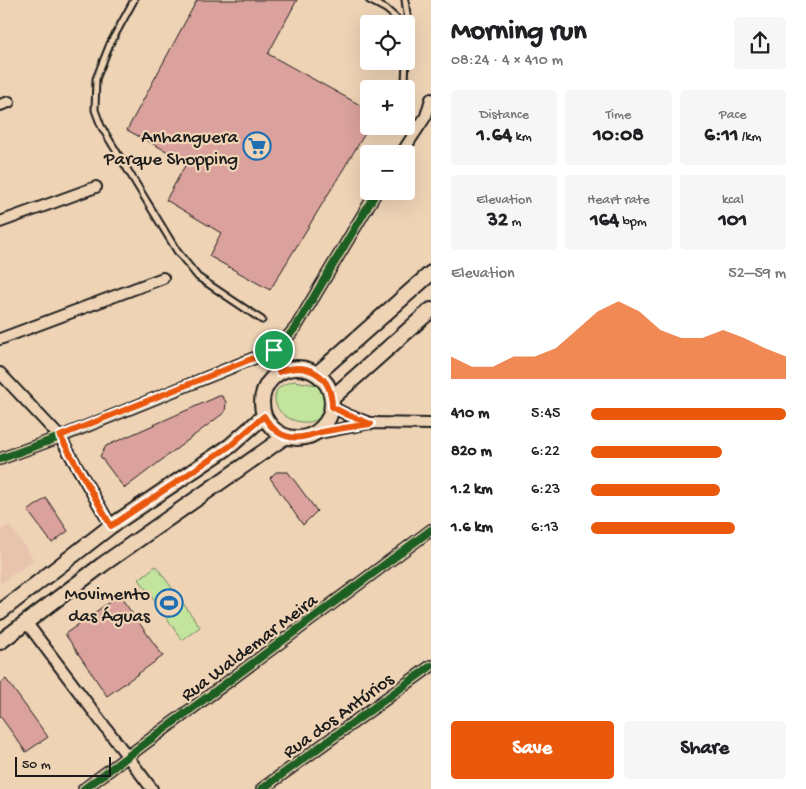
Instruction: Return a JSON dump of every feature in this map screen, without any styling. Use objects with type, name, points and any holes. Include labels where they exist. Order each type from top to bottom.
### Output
[{"type":"main road","points":[[317,374],[431,273]]},
{"type":"main road","points":[[332,402],[431,310]]},
{"type":"main road","points":[[298,367],[308,369],[317,374],[324,380],[329,389],[332,402],[330,415],[326,422],[314,434],[300,438],[276,432],[264,416],[262,406],[262,396],[271,378],[279,372],[298,367]]},
{"type":"main road","points":[[0,612],[111,526],[230,446],[264,416]]},
{"type":"main road","points":[[0,642],[102,565],[286,436]]},
{"type":"street","points":[[407,145],[429,114],[431,99]]},
{"type":"street","points":[[0,222],[96,187]]},
{"type":"street","points":[[0,459],[274,350],[281,345],[296,327],[372,200]]},
{"type":"street","points":[[0,339],[163,278]]},
{"type":"street","points":[[274,350],[279,372]]},
{"type":"street","points":[[0,373],[60,436],[111,526]]},
{"type":"street","points":[[332,402],[348,415],[371,424]]},
{"type":"street","points":[[314,434],[371,424],[431,424]]},
{"type":"street","name":"Rua Waldemar Meira","points":[[84,789],[431,530]]},
{"type":"street","points":[[26,622],[152,789]]},
{"type":"street","name":"Rua dos Antúrios","points":[[262,789],[431,666]]},
{"type":"lane","points":[[134,0],[110,44],[96,79],[95,110],[101,126],[177,251],[198,277],[213,289],[262,320]]},
{"type":"lane","points":[[370,0],[393,15]]},
{"type":"lane","points":[[405,0],[407,15]]},
{"type":"shaded area","points":[[9,525],[34,560],[0,584],[0,531]]},
{"type":"green space","points":[[294,381],[317,385],[325,399],[325,410],[320,418],[303,422],[293,420],[277,408],[275,394],[281,386]]},
{"type":"green space","name":"Movimento das Águas","points":[[156,566],[200,627],[182,640],[139,579]]},
{"type":"building","name":"Anhanguera Parque Shopping","points":[[197,0],[297,0],[268,54],[360,105],[360,135],[364,135],[270,290],[209,256],[221,233],[166,200],[187,162],[127,130]]},
{"type":"building","points":[[222,396],[226,402],[225,412],[125,488],[100,456],[106,446]]},
{"type":"building","points":[[276,472],[288,472],[317,511],[303,525],[270,478]]},
{"type":"building","points":[[46,498],[68,531],[52,543],[28,511]]},
{"type":"building","points":[[119,595],[163,656],[107,696],[65,634]]},
{"type":"building","points":[[6,679],[48,737],[26,752],[0,716],[0,684]]},
{"type":"cycle path","points":[[0,459],[60,437],[274,350],[281,345],[296,327],[372,200]]},
{"type":"cycle path","points":[[84,789],[431,530]]},
{"type":"cycle path","points":[[262,789],[431,666]]},
{"type":"place","name":"Anhanguera Parque Shopping","points":[[257,146]]},
{"type":"place","name":"Movimento das Águas","points":[[169,603]]},
{"type":"route","points":[[274,350],[279,372],[298,367],[308,369],[317,374],[324,380],[329,389],[332,407],[371,424],[293,438],[276,432],[264,416],[230,446],[111,526],[60,436],[274,350]]}]
